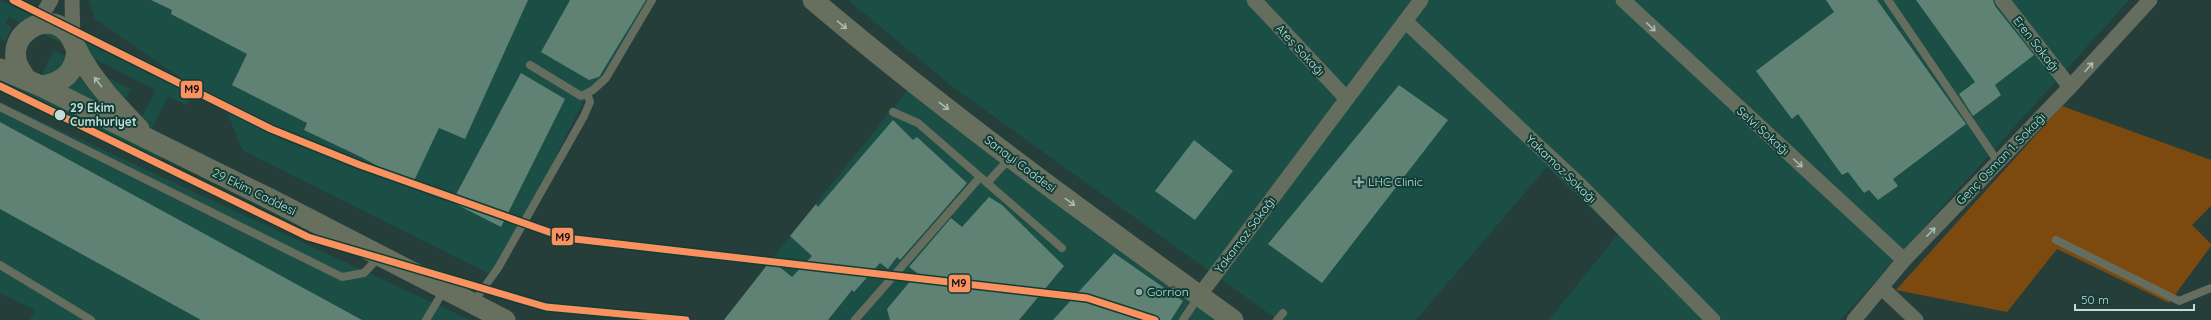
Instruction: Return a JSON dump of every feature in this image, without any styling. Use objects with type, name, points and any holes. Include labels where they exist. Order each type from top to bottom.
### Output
[{"type":"main road","name":"Sanayi Caddesi","points":[[812,0],[883,60],[1011,158],[1233,320]]},
{"type":"main road","points":[[0,44],[31,28],[47,23],[57,25],[66,31],[75,44],[89,71],[115,105],[152,142]]},
{"type":"main road","points":[[31,28],[20,38],[16,48],[16,58],[18,67],[34,83],[60,81],[68,76],[74,68],[75,44]]},
{"type":"main road","name":"29 Ekim Caddesi","points":[[0,69],[34,83],[270,199],[505,320]]},
{"type":"street","points":[[31,28],[51,0]]},
{"type":"street","points":[[72,0],[75,44]]},
{"type":"street","name":"Ateş Sokağı","points":[[1254,0],[1347,99]]},
{"type":"street","name":"Yakamoz Sokağı","points":[[1199,296],[1421,0]]},
{"type":"street","name":"Selvi Sokağı","points":[[1623,0],[1904,260]]},
{"type":"street","name":"Eren Sokağı","points":[[2002,0],[2070,88]]},
{"type":"street","name":"Genç Osman 1. Sokağı","points":[[1854,320],[1904,260],[2070,88],[2150,0]]},
{"type":"street","name":"Yakamoz Sokağı","points":[[1405,21],[1580,186],[1713,320]]},
{"type":"street","points":[[1882,288],[1916,320]]},
{"type":"lane","points":[[530,65],[581,96],[587,93],[606,78],[652,0]]},
{"type":"lane","points":[[1888,0],[1998,162]]},
{"type":"lane","points":[[473,304],[498,268],[584,116],[590,102],[587,93]]},
{"type":"lane","points":[[0,107],[342,277],[364,274],[380,256]]},
{"type":"lane","points":[[893,112],[918,123],[1062,248]]},
{"type":"lane","points":[[987,183],[1011,158]]},
{"type":"lane","points":[[855,320],[980,177]]},
{"type":"lane","points":[[2056,240],[2179,301],[2211,288]]},
{"type":"lane","points":[[0,265],[91,320]]},
{"type":"lane","points":[[426,320],[444,289]]},
{"type":"lane","points":[[1183,320],[1199,296]]},
{"type":"lane","points":[[1277,320],[1283,313]]},
{"type":"shaded area","points":[[0,0],[192,95],[187,105],[168,97],[146,141],[165,150],[160,160],[0,80],[0,67],[65,85],[42,74],[54,50],[77,62],[81,53],[9,17],[6,24],[12,27],[5,41],[0,38]],"holes":[[[95,59],[156,90],[133,134],[73,104],[79,93],[119,113],[131,89],[90,69]]]},
{"type":"shaded area","points":[[89,0],[655,0],[605,85],[587,94],[496,277],[242,150],[226,109],[95,19]]},
{"type":"shaded area","points":[[848,0],[2129,0],[1840,320],[1549,320],[1618,234],[1547,167],[1416,320],[1278,320],[954,88]]},
{"type":"shaded area","points":[[908,89],[1220,320],[723,320]]},
{"type":"shaded area","points":[[0,102],[470,320],[30,320],[35,310],[0,293]]},
{"type":"shaded area","points":[[2062,106],[2211,160],[2211,206],[2192,225],[2211,244],[2211,246],[2169,303],[2057,249],[2007,312],[1896,290]]},
{"type":"building","points":[[151,0],[528,0],[465,139],[439,128],[412,185],[361,157],[304,130],[307,123],[232,85],[247,54],[171,14],[172,10]]},
{"type":"building","points":[[570,0],[646,0],[599,77],[589,80],[541,52]]},
{"type":"building","points":[[1826,0],[1877,0],[1966,124],[1893,179],[1898,186],[1878,200],[1869,190],[1864,193],[1848,172],[1842,175],[1798,114],[1792,119],[1756,71],[1834,12]]},
{"type":"building","points":[[1916,0],[1993,0],[1995,6],[2034,55],[1995,85],[2001,95],[1973,116],[1959,94],[1975,82]]},
{"type":"building","points":[[521,73],[565,99],[501,227],[452,202]]},
{"type":"building","name":"LHC Clinic","points":[[1399,85],[1448,120],[1322,283],[1268,244]]},
{"type":"building","points":[[893,120],[913,140],[917,137],[967,183],[900,260],[897,257],[888,269],[880,263],[854,292],[852,290],[828,320],[724,320],[771,260],[792,277],[812,256],[790,236],[816,204],[818,207]]},
{"type":"building","points":[[0,122],[362,320],[201,320],[0,209]]},
{"type":"building","points":[[1194,140],[1233,171],[1195,220],[1155,191]]},
{"type":"building","points":[[989,197],[1002,205],[1064,266],[1019,320],[890,320],[887,309],[917,273],[909,267],[951,218],[962,227]]},
{"type":"building","points":[[1114,253],[1183,301],[1171,320],[1053,320]]},
{"type":"transit line","name":"M9","points":[[13,0],[271,129],[360,165],[566,238],[1087,298],[1155,320]]},
{"type":"transit line","name":"M9","points":[[0,86],[308,237],[546,307],[686,320]]},
{"type":"place","name":"29 Ekim Cumhuriyet","points":[[60,115]]},
{"type":"place","name":"LHC Clinic","points":[[1359,182]]},
{"type":"place","name":"Gorrion","points":[[1139,292]]}]
